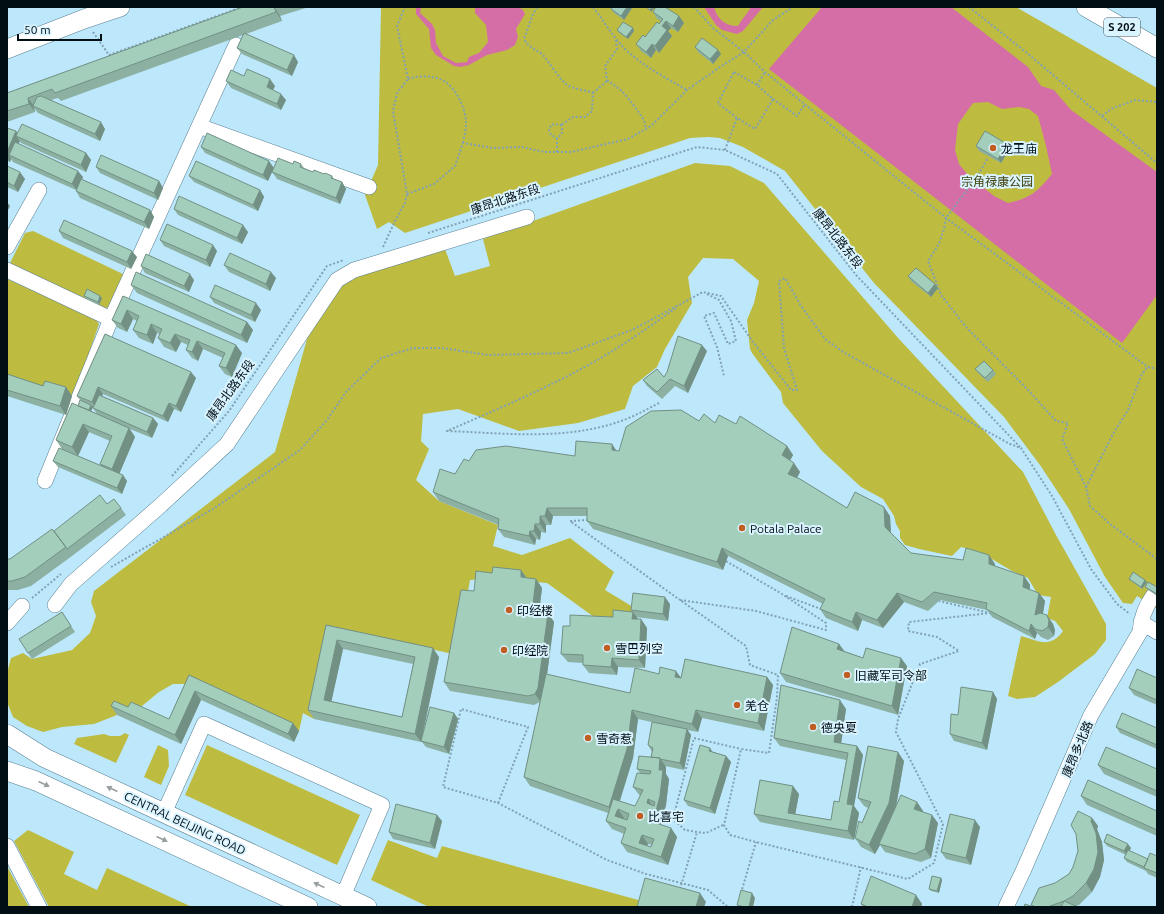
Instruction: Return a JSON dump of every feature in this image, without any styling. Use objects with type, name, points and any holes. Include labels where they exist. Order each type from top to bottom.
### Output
[{"type":"main road","points":[[7,49],[84,19],[120,7]]},
{"type":"main road","name":"S 202","points":[[1086,7],[1157,48]]},
{"type":"main road","name":"CENTRAL BEIJING ROAD","points":[[7,734],[45,758],[367,907]]},
{"type":"main road","name":"CENTRAL BEIJING ROAD","points":[[7,771],[43,784],[308,907]]},
{"type":"street","points":[[44,480],[111,319],[236,45]]},
{"type":"street","points":[[199,126],[369,187]]},
{"type":"street","points":[[7,247],[39,190]]},
{"type":"street","points":[[55,605],[71,584],[161,505],[227,444],[337,280],[354,270],[527,217]]},
{"type":"street","points":[[7,270],[111,319]]},
{"type":"street","name":"康昂多北路","points":[[1006,907],[1091,716],[1140,632],[1141,622],[1146,606],[1153,596]]},
{"type":"street","points":[[7,623],[22,606]]},
{"type":"street","points":[[1141,622],[1157,632]]},
{"type":"street","points":[[164,813],[204,724],[382,805],[343,896]]},
{"type":"street","points":[[7,846],[39,907]]},
{"type":"path","points":[[84,19],[109,55],[242,7]]},
{"type":"path","points":[[405,7],[397,26],[408,79]]},
{"type":"path","points":[[537,7],[524,39],[528,46],[544,56],[568,86],[593,93]]},
{"type":"path","points":[[593,7],[625,49],[662,76],[687,90]]},
{"type":"path","points":[[694,7],[713,28],[744,52],[765,72],[946,218],[1148,367],[1157,369]]},
{"type":"path","points":[[464,143],[493,148],[522,147],[544,152],[571,152],[628,139],[651,126],[687,90],[716,69],[744,52],[773,20],[793,7]]},
{"type":"path","points":[[970,7],[1157,163]]},
{"type":"path","points":[[616,38],[617,49],[605,66],[607,80],[622,91],[632,103],[644,120],[646,129]]},
{"type":"path","points":[[773,99],[755,129],[737,118],[718,103],[734,72],[757,85],[773,99],[797,116],[805,104]]},
{"type":"path","points":[[757,85],[765,72]]},
{"type":"path","points":[[384,247],[395,221],[405,204],[407,194],[393,111],[397,94],[408,79],[418,76],[435,78],[446,82],[451,87],[462,105],[466,123],[464,143],[456,166],[434,184],[407,194]]},
{"type":"path","points":[[558,138],[551,135],[549,130],[552,125],[561,125],[573,117],[585,117],[592,111],[593,93],[607,80]]},
{"type":"path","points":[[1102,116],[1111,109],[1135,100],[1157,102]]},
{"type":"path","points":[[726,150],[737,118]]},
{"type":"path","points":[[557,152],[558,138],[562,135],[563,130],[561,125]]},
{"type":"path","name":"康昂北路东段","points":[[421,235],[697,147],[726,150],[777,174],[856,275],[1021,448],[1052,496],[1091,569],[1117,604],[1141,622]]},
{"type":"path","points":[[987,159],[946,218],[939,244],[928,261],[941,295],[966,327],[1030,392],[1056,421],[1068,423],[1062,439],[1086,486],[1090,506],[1110,524],[1157,559]]},
{"type":"path","points":[[376,249],[391,244]]},
{"type":"path","name":"康昂北路东段","points":[[169,480],[229,411],[327,266],[348,259]]},
{"type":"path","points":[[108,569],[213,509],[300,450],[327,420],[346,392],[381,358],[412,348],[442,348],[488,355],[568,353],[632,330],[703,292],[721,296],[753,342],[791,390],[797,390],[784,348],[779,282],[785,278],[801,306],[825,339],[843,352],[1010,444],[1021,448]]},
{"type":"path","points":[[703,292],[720,300],[731,321],[736,341],[728,344],[714,313],[704,316],[718,347],[724,376]]},
{"type":"path","points":[[659,402],[636,415],[612,424],[584,431],[559,434],[447,432],[594,362],[639,334],[683,303]]},
{"type":"path","points":[[1086,486],[1114,432],[1128,410],[1141,376],[1148,367]]},
{"type":"path","points":[[589,520],[570,521],[746,646],[750,665],[778,675],[777,697],[769,753],[741,749],[694,738],[673,819],[685,830],[696,832],[706,833],[724,825]]},
{"type":"path","points":[[680,600],[756,611],[826,630],[826,623],[782,594],[726,561]]},
{"type":"path","points":[[22,606],[63,572]]},
{"type":"path","points":[[782,594],[822,610]]},
{"type":"path","points":[[741,749],[724,825],[730,835],[908,879],[934,863],[943,824],[896,732],[898,719],[920,664],[959,651],[937,638],[908,631],[909,622],[990,613],[939,601]]},
{"type":"path","points":[[498,803],[528,727],[461,709],[443,787],[498,803],[606,860],[646,874],[682,882],[708,890],[728,907]]},
{"type":"path","points":[[679,894],[696,832]]},
{"type":"path","points":[[739,900],[756,842]]},
{"type":"path","points":[[852,907],[861,867]]},
{"type":"green space","name":"宗角禄康公园","points":[[381,7],[1016,7],[1157,88],[1157,609],[1137,596],[1132,604],[1123,603],[1105,577],[1069,509],[1040,465],[1004,417],[874,283],[785,171],[743,147],[720,138],[690,138],[405,233],[389,222],[377,229],[365,195],[378,165]]},
{"type":"green space","points":[[695,163],[730,166],[764,183],[899,339],[1023,472],[1056,535],[1106,624],[1106,640],[1095,654],[1058,682],[1035,697],[1017,699],[1008,696],[1021,636],[1049,642],[1058,637],[1063,631],[1055,621],[1047,618],[1051,597],[1038,595],[1028,578],[1012,571],[980,552],[961,547],[952,556],[905,545],[900,538],[900,531],[894,516],[883,499],[861,487],[822,451],[783,403],[781,392],[752,353],[750,349],[747,320],[754,303],[759,281],[733,259],[703,258],[688,277],[692,303],[665,349],[657,367],[633,386],[625,409],[578,423],[519,431],[458,409],[423,414],[421,441],[429,449],[416,480],[439,501],[498,525],[493,546],[522,555],[570,538],[614,572],[605,590],[633,607],[631,617],[594,617],[547,583],[492,578],[470,580],[457,655],[334,627],[314,719],[303,713],[299,731],[195,684],[173,684],[159,692],[137,710],[120,710],[117,715],[94,724],[62,727],[43,732],[27,726],[13,717],[7,702],[7,673],[11,658],[23,653],[32,659],[72,650],[90,633],[96,616],[91,602],[94,591],[275,452],[309,332],[345,281],[360,274],[445,249],[455,276],[490,266],[483,239]]},
{"type":"green space","points":[[33,231],[125,275],[112,305],[104,309],[12,267],[10,263],[25,233]]},
{"type":"green space","points":[[7,279],[95,318],[99,324],[68,414],[7,376]]},
{"type":"green space","points":[[125,733],[129,735],[116,763],[74,744],[77,738],[104,734],[110,736],[120,736]]},
{"type":"green space","points":[[158,745],[168,750],[169,766],[161,785],[144,777]]},
{"type":"green space","points":[[207,745],[360,815],[337,865],[185,795]]},
{"type":"green space","points":[[28,830],[74,852],[64,874],[97,890],[107,868],[192,907],[49,907],[14,841]]},
{"type":"green space","points":[[388,840],[437,858],[442,846],[642,901],[641,907],[429,907],[371,880]]},
{"type":"green space","points":[[7,866],[29,907],[7,907]]},
{"type":"shaded area","points":[[416,7],[421,7],[420,13],[432,24],[435,30],[436,43],[443,56],[456,63],[467,62],[469,57],[479,53],[488,42],[486,25],[475,13],[475,7],[518,7],[523,10],[525,14],[516,29],[518,37],[515,45],[507,50],[487,55],[469,65],[460,67],[454,66],[436,55],[431,48],[429,29],[416,14]]},
{"type":"shaded area","points":[[704,7],[714,7],[717,15],[722,21],[729,25],[738,26],[751,7],[763,7],[743,31],[737,34],[722,30],[716,25]]},
{"type":"shaded area","points":[[822,7],[951,7],[1028,67],[1041,86],[1054,90],[1071,110],[1157,172],[1157,295],[1122,343],[769,69]],"holes":[[[988,102],[1002,109],[1019,107],[1029,109],[1038,116],[1052,174],[1038,190],[1022,199],[1008,203],[994,196],[968,175],[959,164],[955,150],[958,124],[973,103]]]},
{"type":"building","points":[[243,7],[274,7],[276,12],[55,93],[52,89],[28,98],[29,104],[7,111],[7,93]]},
{"type":"building","points":[[612,7],[627,7],[621,16],[611,9]]},
{"type":"building","points":[[656,7],[665,7],[679,16],[673,26],[666,21],[662,26],[667,30],[655,46],[652,44],[646,52],[636,44],[643,35],[645,37],[657,22],[659,24],[663,19],[653,12]]},
{"type":"building","points":[[623,22],[633,28],[626,37],[617,30]]},
{"type":"building","points":[[244,33],[294,55],[287,70],[237,48]]},
{"type":"building","points":[[702,38],[718,50],[710,59],[695,47]]},
{"type":"building","points":[[247,69],[270,79],[267,87],[281,94],[277,104],[226,81],[231,70],[244,76]]},
{"type":"building","points":[[41,96],[101,122],[95,134],[33,106],[37,97]]},
{"type":"building","points":[[22,124],[86,153],[81,165],[16,136]]},
{"type":"building","points":[[7,128],[16,131],[7,152]]},
{"type":"building","points":[[985,131],[1007,144],[998,159],[976,146]]},
{"type":"building","points":[[207,133],[269,161],[263,175],[201,147]]},
{"type":"building","points":[[15,142],[78,171],[72,184],[9,155]]},
{"type":"building","points":[[101,155],[159,181],[154,193],[96,167]]},
{"type":"building","points":[[278,158],[293,164],[294,161],[301,164],[300,167],[313,172],[314,170],[324,174],[325,173],[332,176],[331,178],[342,182],[336,198],[272,172]]},
{"type":"building","points":[[196,161],[260,190],[253,205],[189,176]]},
{"type":"building","points":[[7,166],[20,172],[14,186],[7,182]]},
{"type":"building","points":[[81,179],[150,210],[144,222],[76,191]]},
{"type":"building","points":[[179,196],[243,225],[237,238],[174,209]]},
{"type":"building","points":[[64,220],[132,251],[127,262],[59,231]]},
{"type":"building","points":[[167,224],[213,245],[206,260],[160,240]]},
{"type":"building","points":[[230,253],[271,272],[266,284],[224,265]]},
{"type":"building","points":[[146,254],[190,274],[184,286],[141,266]]},
{"type":"building","points":[[916,268],[935,284],[928,293],[908,276]]},
{"type":"building","points":[[136,272],[247,322],[241,335],[131,285]]},
{"type":"building","points":[[215,285],[256,303],[251,315],[210,297]]},
{"type":"building","points":[[87,289],[100,296],[98,302],[84,296]]},
{"type":"building","points":[[123,296],[236,345],[226,368],[219,366],[225,353],[197,341],[192,352],[186,350],[190,340],[175,334],[170,343],[158,338],[162,329],[151,324],[147,335],[133,330],[139,316],[127,310],[121,324],[112,320]]},
{"type":"building","points":[[105,334],[191,372],[176,406],[169,403],[163,416],[98,387],[92,402],[77,396]]},
{"type":"building","points":[[678,336],[702,345],[684,386],[670,379],[657,392],[643,380],[657,369],[664,377],[667,372]]},
{"type":"building","points":[[984,361],[993,370],[985,378],[975,369]]},
{"type":"building","points":[[7,374],[43,386],[45,381],[66,387],[60,406],[7,390]]},
{"type":"building","points":[[99,395],[153,418],[147,432],[93,408]]},
{"type":"building","points":[[80,400],[91,405],[89,410],[78,406]]},
{"type":"building","points":[[72,403],[129,428],[112,469],[100,464],[112,436],[83,424],[72,447],[56,440]]},
{"type":"building","name":"Potala Palace","points":[[681,410],[699,421],[704,414],[715,423],[719,415],[736,424],[740,416],[787,446],[782,455],[794,463],[788,474],[800,479],[847,508],[855,492],[884,507],[885,527],[911,553],[963,560],[966,548],[989,555],[989,564],[1024,576],[1023,587],[1039,593],[1035,615],[1040,613],[1047,615],[1049,621],[1048,627],[1042,631],[1035,629],[1031,624],[1029,631],[986,609],[987,603],[934,592],[922,602],[897,593],[877,620],[856,612],[852,622],[820,609],[825,599],[722,548],[717,562],[587,521],[587,508],[547,508],[545,516],[540,516],[540,524],[535,524],[534,531],[530,531],[529,536],[498,529],[499,519],[433,492],[440,469],[455,474],[464,459],[469,461],[476,450],[506,446],[575,456],[576,441],[612,444],[612,450],[619,451],[626,427],[651,411]]},
{"type":"building","points":[[59,448],[123,475],[117,488],[53,461]]},
{"type":"building","points":[[100,495],[107,504],[114,499],[121,508],[67,549],[54,531]]},
{"type":"building","points":[[52,529],[66,547],[25,577],[7,581],[7,559],[10,559]]},
{"type":"building","points":[[493,567],[521,570],[521,577],[536,579],[532,612],[548,613],[538,688],[535,694],[528,696],[444,682],[461,590],[474,591],[476,571],[492,573]]},
{"type":"building","points":[[1133,572],[1145,580],[1141,587],[1129,579]]},
{"type":"building","points":[[1148,582],[1157,587],[1157,594],[1145,587]]},
{"type":"building","points":[[633,593],[665,597],[663,614],[631,610]]},
{"type":"building","name":"雪巴列空","points":[[613,610],[633,612],[632,619],[641,619],[639,660],[612,658],[611,667],[583,665],[583,655],[561,654],[563,626],[570,626],[570,615],[613,617]]},
{"type":"building","points":[[62,612],[71,626],[28,653],[19,639]]},
{"type":"building","points":[[326,625],[433,648],[415,734],[308,710]],"holes":[[[337,640],[415,657],[402,717],[324,700]]]},
{"type":"building","name":"旧藏军司令部","points":[[792,627],[839,644],[837,649],[863,658],[866,648],[901,658],[892,706],[780,673]]},
{"type":"building","points":[[685,659],[767,677],[758,723],[696,710],[692,724],[632,710],[627,749],[609,807],[524,777],[546,674],[630,693],[635,668],[659,674],[660,667],[676,671],[675,677],[681,678]]},
{"type":"building","points":[[1137,669],[1157,678],[1157,700],[1129,688]]},
{"type":"building","points":[[189,675],[293,723],[288,734],[195,691],[175,735],[111,706],[114,701],[128,707],[131,702],[169,719]]},
{"type":"building","points":[[781,685],[840,700],[834,742],[857,746],[847,804],[853,805],[848,831],[754,814],[760,780],[793,786],[788,813],[831,820],[834,801],[839,802],[848,753],[774,738]]},
{"type":"building","points":[[961,687],[993,692],[982,743],[950,734],[951,714],[958,715]]},
{"type":"building","points":[[430,707],[454,713],[444,747],[421,741]]},
{"type":"building","points":[[1122,713],[1157,728],[1157,745],[1116,727]]},
{"type":"building","points":[[652,722],[687,729],[680,763],[651,757],[653,748],[648,745]]},
{"type":"building","points":[[700,745],[710,748],[709,751],[726,756],[710,808],[684,800]]},
{"type":"building","points":[[868,746],[898,752],[889,803],[869,845],[855,838],[859,821],[862,823],[871,802],[858,798]]},
{"type":"building","points":[[1106,747],[1157,769],[1157,791],[1098,765]]},
{"type":"building","name":"比喜宅","points":[[639,756],[660,758],[659,770],[663,770],[660,796],[653,822],[671,828],[661,857],[621,843],[626,828],[606,821],[613,799],[635,806],[643,790],[633,787],[637,773],[650,774],[651,771],[637,769]],"holes":[[[648,799],[655,802],[654,806],[647,803]],[[618,809],[629,814],[627,820],[615,816]],[[642,835],[654,839],[651,847],[639,843]]]},
{"type":"building","points":[[1088,780],[1157,811],[1157,830],[1081,796]]},
{"type":"building","points":[[901,795],[917,802],[914,809],[932,815],[925,849],[915,854],[879,844]]},
{"type":"building","points":[[396,804],[437,815],[430,843],[389,832]]},
{"type":"building","points":[[1078,811],[1092,818],[1091,821],[1096,833],[1098,852],[1094,869],[1086,883],[1073,896],[1049,907],[1036,907],[1031,905],[1039,888],[1055,883],[1069,874],[1073,867],[1078,851],[1076,834],[1071,825]]},
{"type":"building","points":[[950,814],[975,820],[966,858],[941,852]]},
{"type":"building","points":[[1107,834],[1128,844],[1124,851],[1104,842]]},
{"type":"building","points":[[1128,850],[1148,859],[1144,867],[1124,858]]},
{"type":"building","points":[[1150,853],[1157,856],[1157,873],[1144,868]]},
{"type":"building","points":[[871,876],[916,895],[912,907],[868,907],[861,904]]},
{"type":"building","points":[[932,876],[941,878],[937,891],[929,889]]},
{"type":"building","points":[[645,878],[700,893],[696,907],[637,907]]},
{"type":"building","points":[[741,890],[752,893],[749,907],[737,905]]},
{"type":"building","points":[[1064,901],[1078,907],[1061,907]]},
{"type":"building","points":[[1025,904],[1033,907],[1024,907]]},
{"type":"place","name":"龙王庙","points":[[993,148]]},
{"type":"place","name":"Potala Palace","points":[[742,528]]},
{"type":"place","name":"印经楼","points":[[509,610]]},
{"type":"place","name":"雪巴列空","points":[[607,648]]},
{"type":"place","name":"印经院","points":[[504,650]]},
{"type":"place","name":"旧藏军司令部","points":[[847,675]]},
{"type":"place","name":"羌仓","points":[[737,705]]},
{"type":"place","name":"德央夏","points":[[813,727]]},
{"type":"place","name":"雪奇惹","points":[[588,738]]},
{"type":"place","name":"比喜宅","points":[[640,816]]}]
